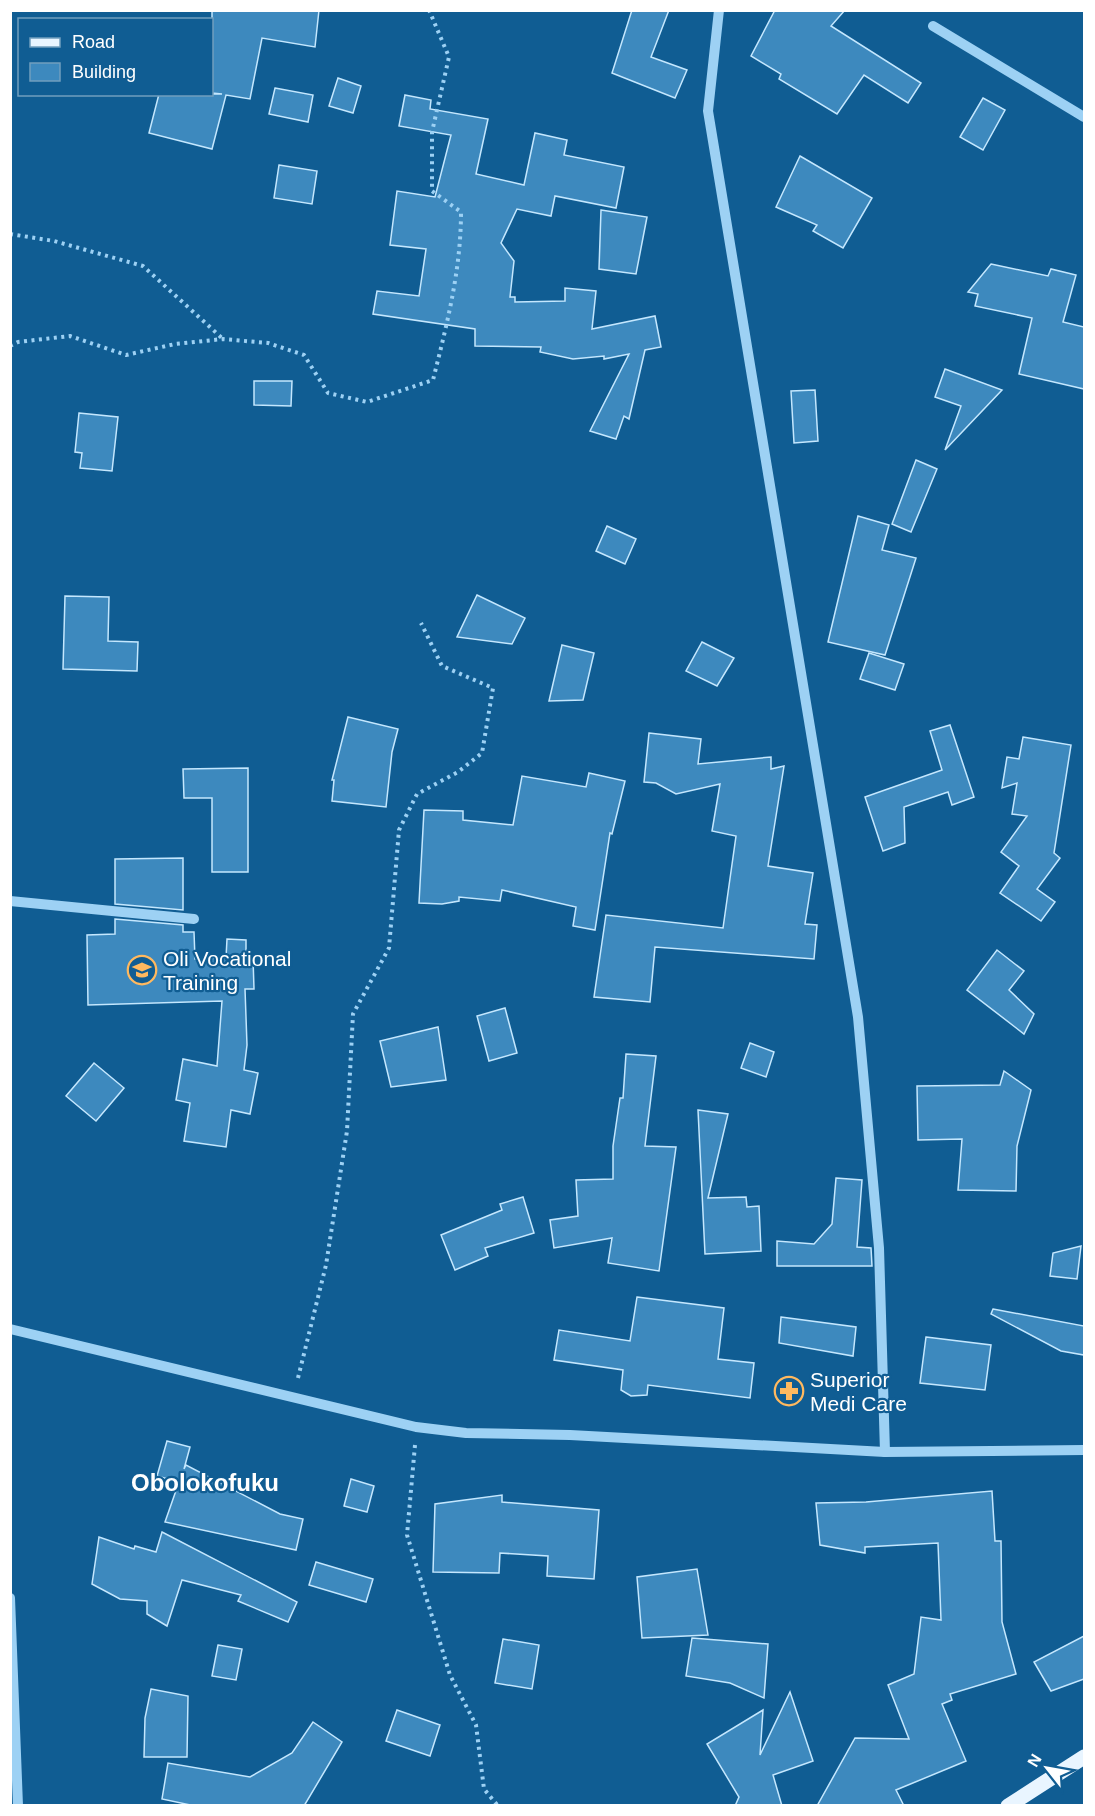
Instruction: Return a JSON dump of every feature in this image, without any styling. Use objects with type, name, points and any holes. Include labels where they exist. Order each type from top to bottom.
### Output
[{"type":"main road","points":[[1008,1806],[1084,1756]]},
{"type":"street","points":[[719,10],[708,111],[858,1017],[879,1248],[885,1452]]},
{"type":"street","points":[[933,26],[1084,117]]},
{"type":"street","points":[[10,901],[194,919]]},
{"type":"street","points":[[10,1329],[416,1427],[466,1433],[570,1435],[885,1452],[1084,1450]]},
{"type":"street","points":[[10,1598],[18,1806]]},
{"type":"path","points":[[10,346],[18,342],[70,336],[126,355],[175,344],[223,339],[268,343],[304,355],[328,393],[367,402],[433,380],[451,311],[461,237],[460,213],[432,191],[432,132],[449,57],[429,10]]},
{"type":"path","points":[[10,234],[54,241],[143,266],[223,339]]},
{"type":"path","points":[[294,1396],[326,1265],[347,1131],[353,1014],[389,948],[399,830],[417,794],[458,772],[482,753],[490,710],[493,688],[442,666],[421,623]]},
{"type":"path","points":[[416,1427],[407,1535],[450,1675],[476,1725],[484,1790],[498,1806]]},
{"type":"building","points":[[212,10],[319,10],[315,47],[262,38],[250,99],[226,95],[212,149],[149,133],[158,96],[222,94],[213,93]]},
{"type":"building","points":[[632,10],[669,10],[651,57],[687,70],[675,98],[612,73]]},
{"type":"building","points":[[775,10],[845,10],[831,26],[921,83],[908,103],[864,75],[837,114],[779,79],[781,74],[751,56]]},
{"type":"building","points":[[338,78],[361,86],[353,113],[329,106]]},
{"type":"building","points":[[275,88],[313,95],[308,122],[269,114]]},
{"type":"building","points":[[405,95],[431,100],[430,109],[488,119],[476,174],[524,185],[535,133],[567,140],[564,155],[624,167],[616,208],[555,196],[551,216],[517,209],[501,243],[514,261],[510,297],[515,297],[515,302],[565,301],[565,288],[596,291],[592,329],[655,316],[661,347],[645,350],[629,419],[624,416],[616,439],[590,431],[629,354],[604,359],[604,356],[573,359],[540,352],[541,347],[475,346],[475,329],[373,314],[377,291],[419,296],[426,249],[390,245],[397,191],[435,197],[451,135],[399,126]]},
{"type":"building","points":[[983,98],[1005,110],[983,150],[960,137]]},
{"type":"building","points":[[800,156],[872,198],[843,248],[813,231],[817,225],[776,207]]},
{"type":"building","points":[[279,165],[317,171],[312,204],[274,198]]},
{"type":"building","points":[[601,210],[647,217],[636,274],[599,269]]},
{"type":"building","points":[[991,264],[1048,276],[1051,269],[1076,275],[1063,322],[1084,327],[1084,389],[1019,374],[1032,318],[975,306],[978,294],[968,292]]},
{"type":"building","points":[[945,369],[1002,390],[945,450],[961,406],[935,397]]},
{"type":"building","points":[[254,381],[292,381],[291,406],[254,405]]},
{"type":"building","points":[[815,390],[818,441],[794,443],[791,391]]},
{"type":"building","points":[[79,413],[118,417],[112,471],[80,468],[82,453],[75,452]]},
{"type":"building","points":[[916,460],[937,469],[911,532],[892,524]]},
{"type":"building","points":[[858,516],[889,525],[882,550],[916,558],[885,655],[828,642]]},
{"type":"building","points":[[607,526],[636,539],[625,564],[596,551]]},
{"type":"building","points":[[477,595],[525,618],[512,644],[457,637]]},
{"type":"building","points":[[65,596],[109,597],[108,641],[138,642],[137,671],[63,669]]},
{"type":"building","points":[[702,642],[734,658],[717,686],[686,671]]},
{"type":"building","points":[[562,645],[594,653],[583,700],[549,701]]},
{"type":"building","points":[[869,653],[904,664],[895,690],[860,679]]},
{"type":"building","points":[[348,717],[398,729],[392,752],[386,807],[332,801],[334,780],[332,780]]},
{"type":"building","points":[[950,725],[974,797],[952,805],[948,792],[904,807],[905,843],[883,851],[865,797],[942,770],[930,731]]},
{"type":"building","points":[[649,733],[701,739],[698,764],[771,757],[771,769],[784,766],[768,866],[813,873],[805,924],[817,925],[814,959],[655,947],[650,1002],[594,997],[606,915],[723,928],[736,836],[712,831],[720,784],[676,794],[656,783],[644,782]]},
{"type":"building","points":[[1023,737],[1071,745],[1054,853],[1060,858],[1037,889],[1055,902],[1041,921],[1000,893],[1019,866],[1001,852],[1027,816],[1012,814],[1017,783],[1002,788],[1007,757],[1019,759]]},
{"type":"building","points":[[248,768],[248,872],[212,872],[212,798],[184,798],[183,769]]},
{"type":"building","points":[[589,773],[625,781],[612,834],[610,833],[595,930],[573,926],[576,907],[502,890],[500,901],[459,897],[459,901],[442,904],[419,903],[424,810],[463,811],[463,820],[513,825],[522,776],[586,787]]},
{"type":"building","points":[[183,858],[183,910],[115,904],[115,859]]},
{"type":"building","points":[[115,919],[183,925],[183,932],[194,932],[195,959],[226,958],[227,939],[246,940],[246,958],[253,958],[254,989],[245,989],[247,1045],[244,1070],[258,1073],[250,1114],[231,1110],[226,1147],[184,1141],[190,1103],[176,1100],[183,1059],[217,1066],[222,1001],[88,1005],[87,935],[115,934]]},
{"type":"building","points":[[997,950],[1024,971],[1009,990],[1034,1014],[1024,1034],[967,990]]},
{"type":"building","points":[[505,1008],[517,1053],[489,1061],[477,1016]]},
{"type":"building","points":[[438,1027],[446,1080],[391,1087],[380,1041]]},
{"type":"building","points":[[750,1043],[774,1052],[766,1077],[741,1068]]},
{"type":"building","points":[[626,1054],[656,1056],[645,1146],[676,1147],[659,1271],[608,1263],[612,1238],[554,1248],[550,1220],[578,1216],[576,1180],[613,1179],[613,1146],[620,1098],[623,1098]]},
{"type":"building","points":[[94,1063],[124,1088],[96,1121],[66,1096]]},
{"type":"building","points":[[1004,1071],[1031,1090],[1017,1146],[1016,1191],[958,1190],[962,1139],[918,1140],[917,1086],[1000,1085]]},
{"type":"building","points":[[698,1110],[728,1114],[708,1198],[746,1197],[747,1207],[759,1206],[761,1251],[705,1254]]},
{"type":"building","points":[[836,1178],[862,1180],[857,1247],[871,1248],[872,1266],[777,1266],[777,1241],[814,1244],[832,1224]]},
{"type":"building","points":[[523,1197],[534,1233],[485,1248],[488,1256],[455,1270],[441,1235],[502,1210],[500,1204]]},
{"type":"building","points":[[1081,1246],[1077,1279],[1050,1276],[1053,1253]]},
{"type":"building","points":[[637,1297],[724,1308],[718,1359],[754,1363],[750,1398],[648,1385],[647,1395],[631,1396],[621,1390],[623,1370],[554,1360],[559,1330],[630,1341]]},
{"type":"building","points":[[993,1309],[1084,1326],[1084,1355],[1061,1351],[991,1314]]},
{"type":"building","points":[[781,1317],[856,1327],[853,1356],[779,1343]]},
{"type":"building","points":[[926,1337],[991,1345],[985,1390],[920,1383]]},
{"type":"building","points":[[167,1441],[190,1447],[184,1469],[186,1465],[280,1514],[303,1519],[296,1550],[165,1522],[179,1482],[157,1476]]},
{"type":"building","points":[[351,1479],[374,1486],[367,1512],[344,1506]]},
{"type":"building","points":[[992,1491],[995,1541],[1001,1541],[1002,1622],[1016,1674],[950,1694],[952,1700],[942,1704],[966,1761],[896,1790],[904,1806],[817,1806],[855,1738],[909,1739],[888,1685],[914,1674],[921,1617],[941,1620],[938,1543],[865,1547],[865,1553],[820,1545],[816,1503],[866,1502]]},
{"type":"building","points":[[502,1495],[502,1502],[599,1510],[594,1579],[547,1576],[548,1556],[500,1553],[499,1573],[433,1572],[435,1504]]},
{"type":"building","points":[[162,1532],[297,1602],[288,1622],[238,1601],[241,1595],[182,1580],[167,1626],[147,1614],[147,1601],[120,1599],[92,1584],[99,1537],[134,1549],[135,1546],[156,1552]]},
{"type":"building","points":[[316,1562],[373,1579],[366,1602],[309,1585]]},
{"type":"building","points":[[697,1569],[708,1635],[642,1638],[637,1577]]},
{"type":"building","points":[[1084,1636],[1084,1679],[1051,1691],[1034,1662]]},
{"type":"building","points":[[692,1638],[768,1644],[764,1698],[730,1683],[686,1676]]},
{"type":"building","points":[[503,1639],[539,1645],[532,1689],[495,1683]]},
{"type":"building","points":[[218,1645],[242,1649],[236,1680],[212,1676]]},
{"type":"building","points":[[151,1689],[188,1696],[187,1757],[144,1757],[145,1718]]},
{"type":"building","points":[[790,1692],[813,1761],[773,1775],[782,1806],[735,1806],[739,1797],[707,1744],[763,1710],[760,1755]]},
{"type":"building","points":[[397,1710],[440,1725],[430,1756],[386,1741]]},
{"type":"building","points":[[313,1722],[342,1742],[304,1806],[195,1806],[162,1799],[168,1763],[250,1777],[292,1753]]},
{"type":"place","name":"Oli Vocational Training","points":[[142,970]]},
{"type":"place","name":"Superior Medi Care","points":[[789,1391]]},
{"type":"district","name":"Obolokofuku","points":[[205,1482]]}]
